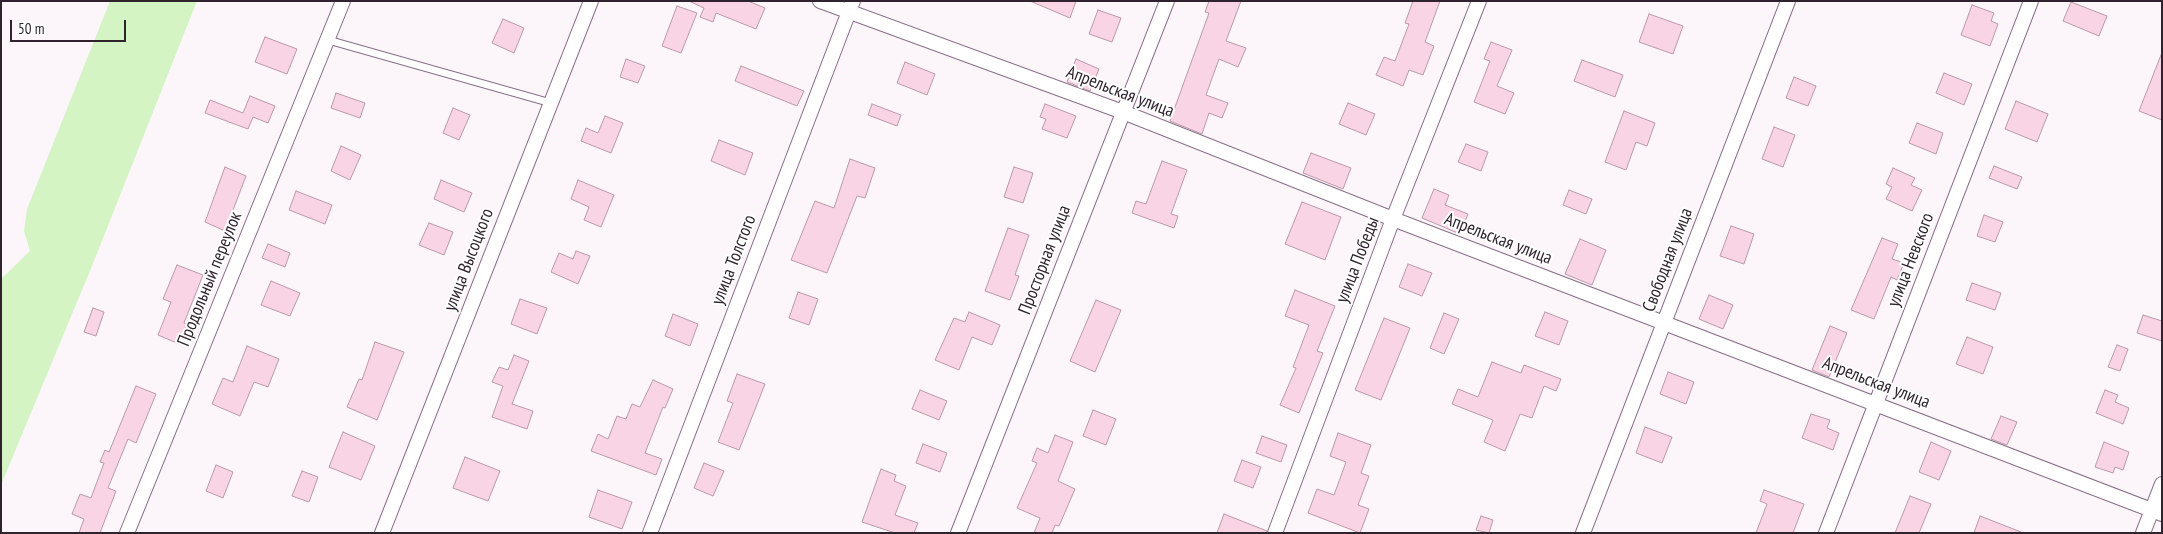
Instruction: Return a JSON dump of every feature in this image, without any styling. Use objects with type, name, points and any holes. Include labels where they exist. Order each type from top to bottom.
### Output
[{"type":"street","name":"Продольный переулок","points":[[127,533],[343,1]]},
{"type":"street","name":"улица Высоцкого","points":[[382,533],[590,1]]},
{"type":"street","name":"Апрельская улица","points":[[820,1],[851,7],[1393,219],[2157,512]]},
{"type":"street","name":"Просторная улица","points":[[958,533],[1167,1]]},
{"type":"street","name":"улица Победы","points":[[1275,533],[1393,219],[1479,1]]},
{"type":"street","name":"Свободная улица","points":[[1583,533],[1788,1]]},
{"type":"street","name":"улица Невского","points":[[1826,533],[2031,1]]},
{"type":"street","name":"улица Толстого","points":[[650,533],[851,7]]},
{"type":"street","points":[[2143,533],[2157,512],[2162,484]]},
{"type":"lane","points":[[328,40],[551,103]]},
{"type":"green space","points":[[110,1],[197,1],[92,266],[1,485],[1,279],[30,251],[24,231],[27,209]]},
{"type":"building","points":[[689,1],[748,1],[765,8],[756,29],[716,13],[713,22],[700,17],[704,8]]},
{"type":"building","points":[[1030,1],[1076,1],[1070,18]]},
{"type":"building","points":[[1209,1],[1241,1],[1226,41],[1246,48],[1238,67],[1219,59],[1206,95],[1228,103],[1222,118],[1209,113],[1202,134],[1170,121],[1209,13],[1205,12]]},
{"type":"building","points":[[1413,1],[1440,1],[1425,42],[1434,46],[1423,75],[1409,70],[1403,86],[1376,75],[1384,57],[1395,61],[1409,24],[1405,23]]},
{"type":"building","points":[[2071,2],[2107,16],[2099,36],[2063,21]]},
{"type":"building","points":[[1972,5],[1994,13],[1991,21],[1998,24],[1990,46],[1961,35]]},
{"type":"building","points":[[677,6],[697,13],[681,53],[662,46]]},
{"type":"building","points":[[1098,10],[1121,18],[1112,42],[1089,34]]},
{"type":"building","points":[[1649,14],[1683,26],[1673,54],[1639,42]]},
{"type":"building","points":[[503,19],[524,28],[514,53],[492,43]]},
{"type":"building","points":[[265,37],[297,49],[287,74],[255,62]]},
{"type":"building","points":[[1491,42],[1512,50],[1497,86],[1514,93],[1505,114],[1474,102],[1490,61],[1484,59]]},
{"type":"building","points":[[2162,55],[2162,120],[2139,111]]},
{"type":"building","points":[[626,59],[645,66],[638,83],[620,77]]},
{"type":"building","points":[[1076,59],[1099,69],[1090,91],[1067,82]]},
{"type":"building","points":[[1582,60],[1623,75],[1615,97],[1574,81]]},
{"type":"building","points":[[905,62],[935,74],[927,95],[897,83]]},
{"type":"building","points":[[741,66],[804,91],[797,106],[735,81]]},
{"type":"building","points":[[1944,73],[1972,84],[1964,105],[1936,93]]},
{"type":"building","points":[[1794,77],[1816,86],[1808,106],[1786,98]]},
{"type":"building","points":[[336,93],[365,103],[360,118],[331,108]]},
{"type":"building","points":[[250,96],[275,106],[268,123],[253,117],[248,129],[205,113],[210,100],[243,113]]},
{"type":"building","points":[[2016,101],[2048,114],[2037,142],[2005,129]]},
{"type":"building","points":[[1348,103],[1375,114],[1366,135],[1339,124]]},
{"type":"building","points":[[872,104],[901,115],[897,126],[868,115]]},
{"type":"building","points":[[1045,104],[1076,116],[1067,138],[1042,129],[1046,119],[1040,117]]},
{"type":"building","points":[[453,108],[470,115],[459,140],[443,133]]},
{"type":"building","points":[[1624,111],[1655,123],[1647,146],[1636,142],[1626,170],[1605,162]]},
{"type":"building","points":[[605,116],[623,123],[611,153],[581,141],[586,128],[598,133]]},
{"type":"building","points":[[1917,123],[1943,133],[1936,154],[1909,143]]},
{"type":"building","points":[[1774,127],[1795,135],[1783,167],[1762,159]]},
{"type":"building","points":[[719,140],[753,153],[745,175],[711,161]]},
{"type":"building","points":[[1466,144],[1488,152],[1481,171],[1458,162]]},
{"type":"building","points":[[341,146],[361,155],[350,180],[331,171]]},
{"type":"building","points":[[1311,153],[1351,168],[1343,189],[1303,173]]},
{"type":"building","points":[[850,159],[875,168],[865,198],[857,196],[827,273],[791,260],[815,201],[834,208]]},
{"type":"building","points":[[1162,161],[1187,170],[1171,214],[1178,216],[1174,228],[1132,213],[1136,201],[1146,204]]},
{"type":"building","points":[[1994,166],[2022,177],[2017,189],[1989,178]]},
{"type":"building","points":[[225,167],[246,176],[225,231],[205,222]]},
{"type":"building","points":[[1014,167],[1033,173],[1023,203],[1004,197]]},
{"type":"building","points":[[1893,168],[1915,178],[1911,185],[1922,190],[1912,211],[1886,199],[1892,187],[1886,184]]},
{"type":"building","points":[[441,180],[472,193],[464,212],[434,199]]},
{"type":"building","points":[[578,180],[614,195],[601,227],[584,220],[589,207],[571,199]]},
{"type":"building","points":[[1434,189],[1449,195],[1445,205],[1468,214],[1460,234],[1422,218]]},
{"type":"building","points":[[1569,190],[1592,199],[1586,214],[1563,205]]},
{"type":"building","points":[[296,191],[332,205],[325,224],[289,210]]},
{"type":"building","points":[[1302,202],[1341,217],[1325,260],[1285,244]]},
{"type":"building","points":[[1984,215],[2003,222],[1995,242],[1977,236]]},
{"type":"building","points":[[429,223],[453,232],[444,255],[419,245]]},
{"type":"building","points":[[1731,226],[1754,234],[1744,264],[1720,256]]},
{"type":"building","points":[[1008,228],[1029,235],[1015,275],[1019,276],[1010,300],[985,291]]},
{"type":"building","points":[[1882,238],[1898,244],[1892,259],[1904,263],[1897,280],[1891,277],[1874,319],[1851,310]]},
{"type":"building","points":[[1580,239],[1606,250],[1592,285],[1565,274]]},
{"type":"building","points":[[268,244],[290,253],[285,267],[262,258]]},
{"type":"building","points":[[576,251],[590,256],[578,284],[551,272],[559,253],[573,259]]},
{"type":"building","points":[[1408,264],[1432,273],[1422,296],[1399,287]]},
{"type":"building","points":[[177,265],[203,275],[184,323],[187,324],[179,344],[158,335],[171,302],[163,299]]},
{"type":"building","points":[[271,281],[300,293],[290,316],[261,305]]},
{"type":"building","points":[[1972,283],[2001,293],[1995,310],[1966,300]]},
{"type":"building","points":[[1295,290],[1335,306],[1317,351],[1323,353],[1299,413],[1280,405],[1296,368],[1293,367],[1309,325],[1285,316]]},
{"type":"building","points":[[798,292],[818,299],[809,325],[789,318]]},
{"type":"building","points":[[1709,295],[1733,305],[1723,329],[1699,319]]},
{"type":"building","points":[[520,299],[547,308],[537,334],[511,324]]},
{"type":"building","points":[[1096,300],[1121,310],[1095,372],[1070,361]]},
{"type":"building","points":[[93,308],[104,312],[96,336],[84,332]]},
{"type":"building","points":[[969,312],[1000,325],[992,345],[972,337],[959,370],[935,360],[954,318],[965,322]]},
{"type":"building","points":[[1545,312],[1568,321],[1559,345],[1535,336]]},
{"type":"building","points":[[1444,313],[1459,319],[1444,354],[1430,348]]},
{"type":"building","points":[[673,314],[698,324],[690,346],[665,336]]},
{"type":"building","points":[[2143,315],[2162,321],[2162,341],[2137,333]]},
{"type":"building","points":[[1384,318],[1410,328],[1381,400],[1355,390]]},
{"type":"building","points":[[1830,326],[1847,333],[1829,377],[1812,370]]},
{"type":"building","points":[[1967,337],[1993,347],[1983,374],[1956,364]]},
{"type":"building","points":[[375,342],[404,352],[377,420],[347,407],[359,379],[362,380]]},
{"type":"building","points":[[2117,345],[2128,349],[2120,371],[2108,367]]},
{"type":"building","points":[[247,346],[279,359],[268,387],[254,382],[240,416],[212,404],[223,378],[233,382]]},
{"type":"building","points":[[514,355],[529,361],[512,404],[533,411],[527,429],[492,417],[503,386],[492,382],[499,367],[508,370]]},
{"type":"building","points":[[1492,362],[1521,373],[1524,365],[1561,379],[1556,391],[1544,386],[1532,418],[1520,414],[1505,451],[1484,442],[1493,420],[1452,404],[1458,389],[1478,397]]},
{"type":"building","points":[[1668,372],[1694,382],[1686,404],[1660,394]]},
{"type":"building","points":[[737,374],[765,384],[739,450],[718,442],[733,403],[727,401]]},
{"type":"building","points":[[653,380],[673,389],[665,408],[663,407],[645,453],[662,459],[656,475],[591,451],[598,434],[608,439],[617,416],[626,419],[632,404],[640,407]]},
{"type":"building","points":[[136,386],[156,394],[136,443],[128,439],[108,488],[116,491],[100,533],[79,533],[84,519],[72,514],[80,494],[91,498],[104,463],[100,462],[105,450],[109,452]]},
{"type":"building","points":[[920,390],[947,401],[939,420],[912,409]]},
{"type":"building","points":[[2105,390],[2118,395],[2115,402],[2129,408],[2123,424],[2096,413]]},
{"type":"building","points":[[1093,410],[1116,419],[1106,445],[1083,436]]},
{"type":"building","points":[[1811,414],[1830,420],[1827,428],[1839,433],[1833,450],[1802,438]]},
{"type":"building","points":[[2001,416],[2017,422],[2007,445],[1991,439]]},
{"type":"building","points":[[1645,427],[1672,437],[1662,463],[1636,453]]},
{"type":"building","points":[[343,432],[375,446],[361,480],[329,467]]},
{"type":"building","points":[[1338,433],[1371,445],[1361,473],[1369,476],[1358,505],[1369,509],[1360,533],[1308,513],[1317,489],[1334,495],[1346,462],[1330,456]]},
{"type":"building","points":[[1055,435],[1073,442],[1058,481],[1075,489],[1059,526],[1055,525],[1052,533],[1034,533],[1040,518],[1017,508],[1037,463],[1032,461],[1037,448],[1048,453]]},
{"type":"building","points":[[1262,436],[1287,445],[1281,462],[1256,453]]},
{"type":"building","points":[[1931,442],[1951,451],[1939,480],[1919,472]]},
{"type":"building","points":[[2104,442],[2129,452],[2123,470],[2115,467],[2113,473],[2095,467]]},
{"type":"building","points":[[923,444],[947,453],[940,472],[916,463]]},
{"type":"building","points":[[465,457],[500,471],[488,501],[453,488]]},
{"type":"building","points":[[1242,460],[1261,467],[1253,488],[1234,481]]},
{"type":"building","points":[[704,463],[724,471],[713,496],[694,488]]},
{"type":"building","points":[[216,465],[233,472],[223,498],[206,491]]},
{"type":"building","points":[[881,469],[896,475],[894,481],[906,486],[895,515],[918,523],[914,533],[895,533],[862,522]]},
{"type":"building","points":[[302,471],[318,477],[309,502],[292,496]]},
{"type":"building","points":[[598,490],[632,502],[622,529],[589,517]]},
{"type":"building","points":[[1764,490],[1804,504],[1793,533],[1756,533],[1767,504],[1760,501]]},
{"type":"building","points":[[1910,496],[1931,504],[1919,533],[1895,533]]},
{"type":"building","points":[[1224,514],[1267,531],[1266,533],[1217,533]]},
{"type":"building","points":[[1481,516],[1493,520],[1489,533],[1476,530]]},
{"type":"building","points":[[1980,516],[2021,532],[2021,533],[1974,533]]}]
